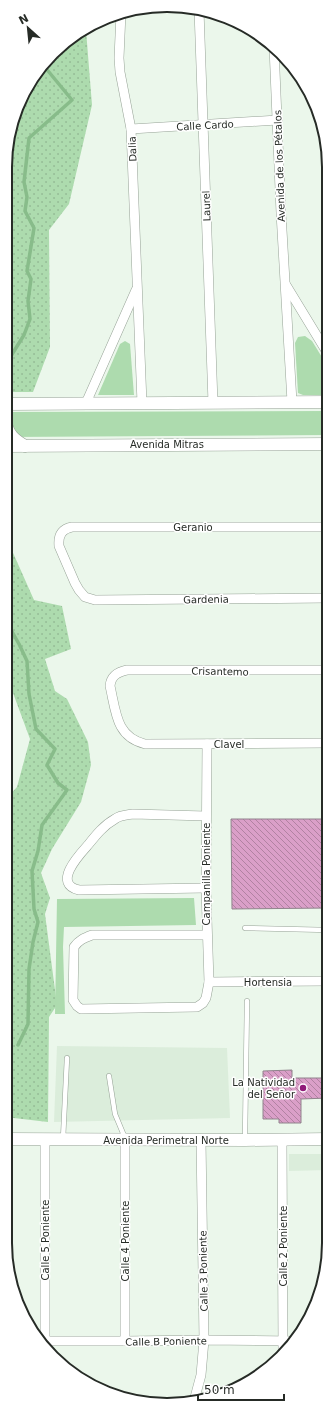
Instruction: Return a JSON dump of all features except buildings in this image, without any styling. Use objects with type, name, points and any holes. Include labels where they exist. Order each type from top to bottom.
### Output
[{"type":"street","name":"Laurel","points":[[199,15],[213,403]]},
{"type":"street","name":"Dalia","points":[[121,19],[119,47],[120,72],[131,129],[142,403]]},
{"type":"street","name":"Avenida de los Pétalos","points":[[274,55],[292,402]]},
{"type":"street","name":"Calle Cardo","points":[[131,129],[278,120]]},
{"type":"street","name":"Avenida de los Pétalos","points":[[285,284],[322,344]]},
{"type":"street","name":"Dalia","points":[[86,403],[137,287]]},
{"type":"street","points":[[12,404],[322,402]]},
{"type":"street","points":[[12,412],[25,404]]},
{"type":"street","points":[[12,437],[25,446]]},
{"type":"street","name":"Avenida Mitras","points":[[12,446],[322,444]]},
{"type":"street","name":"Geranio","points":[[85,597],[75,583],[59,546],[58,539],[60,534],[66,528],[322,527]]},
{"type":"street","name":"Gardenia","points":[[85,597],[104,601],[322,598]]},
{"type":"street","name":"Crisantemo","points":[[132,740],[119,723],[110,686],[110,680],[119,672],[127,670],[322,670]]},
{"type":"street","name":"Clavel","points":[[132,740],[145,744],[322,743]]},
{"type":"street","name":"Campanilla Poniente","points":[[206,935],[92,935],[78,941],[74,947],[73,954],[73,1000],[81,1009],[197,1007],[203,1003],[206,998],[209,982],[206,935],[207,744]]},
{"type":"street","points":[[206,816],[133,814],[116,818],[100,832],[72,864],[67,877],[70,886],[79,890],[206,888]]},
{"type":"street","name":"Hortensia","points":[[209,982],[322,981]]},
{"type":"street","name":"Avenida Perimetral Norte","points":[[12,1139],[322,1139]]},
{"type":"street","name":"Calle 5 Poniente","points":[[42,1334],[45,1139]]},
{"type":"street","name":"Calle 4 Poniente","points":[[125,1140],[125,1342]]},
{"type":"street","name":"Calle 3 Poniente","points":[[196,1395],[201,1375],[204,1340],[201,1140]]},
{"type":"street","name":"Calle 2 Poniente","points":[[282,1140],[288,1340]]},
{"type":"street","name":"Calle B Poniente","points":[[47,1341],[287,1341]]},
{"type":"lane","points":[[245,928],[322,930]]},
{"type":"lane","points":[[245,1140],[248,1001]]},
{"type":"lane","points":[[63,1139],[67,1058]]},
{"type":"lane","points":[[109,1076],[116,1118],[125,1140]]},
{"type":"shaded area","points":[[57,1046],[227,1048],[230,1118],[54,1122]]},
{"type":"shaded area","points":[[289,1154],[322,1154],[322,1170],[289,1171]]},
{"type":"green space","points":[[86,35],[92,105],[69,204],[49,230],[50,347],[33,392],[12,392],[13,147],[20,117],[28,98],[38,81],[57,57]]},
{"type":"green space","points":[[305,336],[312,341],[322,357],[322,395],[303,395],[298,393],[295,343],[298,337]]},
{"type":"green space","points":[[125,341],[130,344],[134,395],[98,395],[120,344]]},
{"type":"green space","points":[[322,411],[322,435],[12,437],[12,412]]},
{"type":"green space","points":[[12,550],[34,600],[62,606],[71,649],[45,659],[55,691],[67,699],[88,742],[91,765],[81,802],[52,849],[41,873],[50,898],[45,914],[57,1005],[49,1017],[48,1122],[12,1118],[12,792],[17,787],[30,739],[12,690]]},
{"type":"green space","points":[[194,898],[196,925],[64,927],[63,947],[65,1014],[55,1014],[57,899]]},
{"type":"waterway","points":[[12,354],[24,335],[30,319],[28,301],[31,279],[27,271],[34,228],[25,211],[27,197],[24,182],[29,138],[72,100],[47,69]]},
{"type":"waterway","points":[[12,632],[27,661],[29,694],[36,729],[55,749],[47,765],[58,783],[67,790],[42,825],[38,851],[32,871],[34,909],[38,922],[29,969],[28,1024],[18,1045]]},
{"type":"place","name":"La Natividad del Señor","points":[[303,1088]]}]
